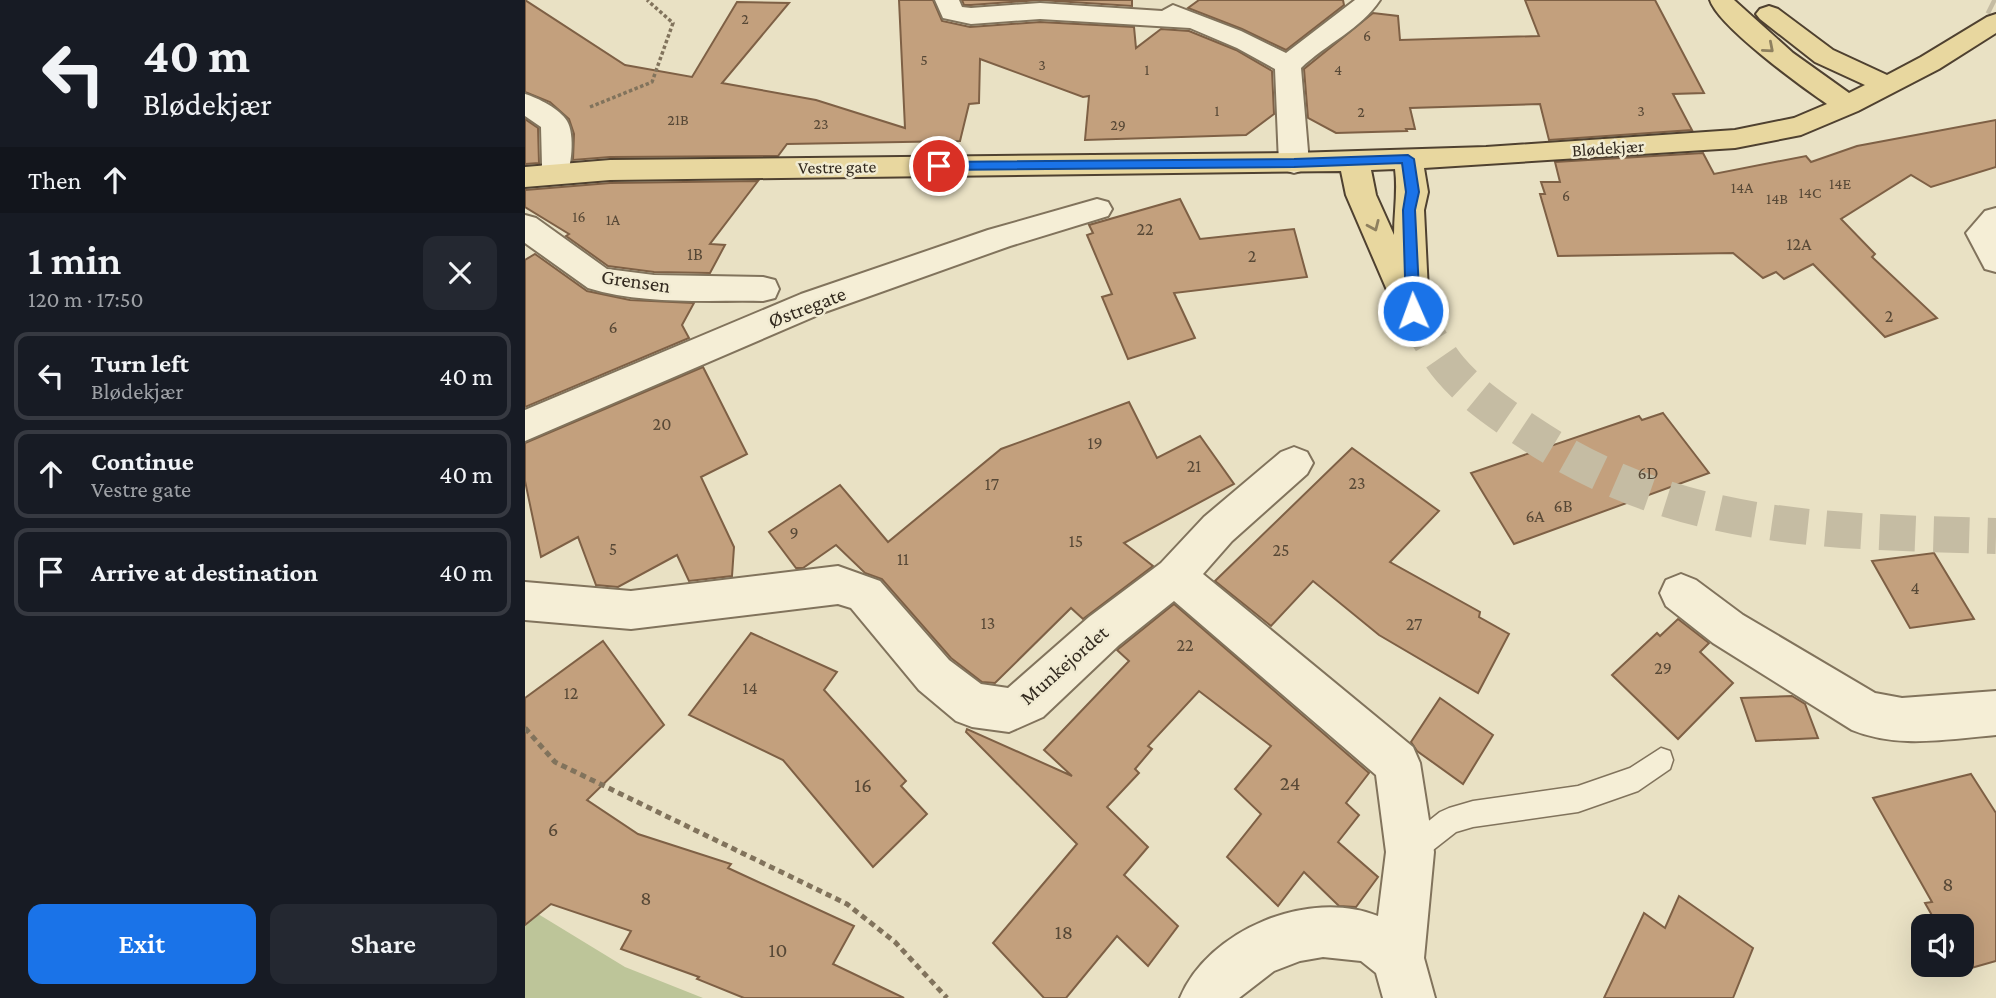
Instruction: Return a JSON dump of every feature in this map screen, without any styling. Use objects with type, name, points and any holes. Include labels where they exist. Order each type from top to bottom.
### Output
[{"type":"main road","points":[[1722,0],[1724,6],[1770,49],[1805,77],[1848,105]]},
{"type":"main road","points":[[1757,0],[1766,12],[1824,56],[1887,85]]},
{"type":"main road","name":"Blødekjær","points":[[1192,164],[1408,159],[1735,139],[1801,126],[1848,105],[1930,63],[1996,22]]},
{"type":"main road","points":[[1354,161],[1361,195],[1413,311],[1409,210],[1413,192],[1408,159]]},
{"type":"main road","name":"Vestre gate","points":[[539,176],[610,170],[1192,164]]},
{"type":"street","points":[[947,0],[952,13],[971,16],[1039,11],[1196,21]]},
{"type":"street","points":[[1130,0],[1147,2],[1243,40],[1288,66]]},
{"type":"street","points":[[1288,66],[1307,48],[1358,12],[1368,0]]},
{"type":"street","points":[[1288,66],[1294,163]]},
{"type":"street","points":[[525,103],[555,124],[557,165],[539,176]]},
{"type":"street","name":"Østregate","points":[[525,426],[813,303],[999,238],[1097,209]]},
{"type":"street","points":[[1996,219],[1982,233],[1996,261]]},
{"type":"street","name":"Grensen","points":[[530,238],[599,280],[655,287],[763,289]]},
{"type":"street","name":"Munkejordet","points":[[525,601],[631,610],[838,585],[865,594],[935,674],[972,705],[1009,710],[1027,702],[1104,631],[1175,576],[1217,529],[1294,463]]},
{"type":"street","points":[[1175,576],[1397,763],[1410,852],[1404,978]]},
{"type":"street","points":[[1681,593],[1728,629],[1868,713],[1902,720],[1996,713]]},
{"type":"street","points":[[1206,998],[1246,958],[1290,936],[1338,930],[1370,937],[1404,978]]},
{"type":"lane","points":[[1410,852],[1449,821],[1473,814],[1578,799],[1638,778],[1661,760]]},
{"type":"path","points":[[581,111],[652,82],[673,23],[652,8],[647,0]]},
{"type":"path","points":[[525,728],[555,762],[847,904],[895,942],[947,998]]},
{"type":"green space","points":[[525,906],[625,967],[703,998],[525,998]]},
{"type":"building","points":[[525,0],[625,65],[692,77],[737,2],[789,3],[722,83],[816,100],[905,128],[899,0],[933,0],[942,21],[970,27],[1040,22],[1134,27],[1136,48],[1161,29],[1189,31],[1236,50],[1272,71],[1274,114],[1246,135],[1085,140],[1089,96],[1083,97],[980,59],[979,103],[969,104],[960,141],[787,144],[778,156],[610,157],[573,160],[574,134],[569,119],[550,102],[525,92]]},
{"type":"building","points":[[962,0],[1040,0],[964,5]]},
{"type":"building","points":[[1040,0],[1132,0],[1132,6]]},
{"type":"building","points":[[1199,0],[1343,0],[1344,5],[1286,50],[1188,8]]},
{"type":"building","points":[[1525,0],[1655,0],[1704,93],[1673,94],[1692,130],[1549,140],[1540,104],[1410,108],[1415,129],[1406,129],[1407,131],[1336,133],[1308,118],[1304,69],[1373,13],[1398,16],[1400,40],[1539,36]]},
{"type":"building","points":[[525,119],[538,128],[539,163],[525,164]]},
{"type":"building","points":[[1996,120],[1996,167],[1931,187],[1911,175],[1841,219],[1875,254],[1872,257],[1937,318],[1885,337],[1813,264],[1784,279],[1776,272],[1763,278],[1733,253],[1558,256],[1540,194],[1545,194],[1541,182],[1560,182],[1555,162],[1703,153],[1714,174],[1806,156],[1811,162],[1857,146]]},
{"type":"building","points":[[758,181],[710,244],[725,245],[710,273],[654,272],[608,266],[566,236],[569,234],[525,207],[525,190],[610,183]]},
{"type":"building","points":[[1180,199],[1200,239],[1294,229],[1307,277],[1174,293],[1195,338],[1128,359],[1102,297],[1112,294],[1087,235],[1093,233],[1089,225]]},
{"type":"building","points":[[535,254],[587,291],[630,300],[694,303],[682,325],[689,338],[525,407],[525,260]]},
{"type":"building","points":[[703,367],[747,454],[701,477],[734,547],[732,576],[689,581],[677,555],[618,587],[596,585],[578,537],[541,557],[525,481],[525,443]]},
{"type":"building","points":[[1129,402],[1157,458],[1200,436],[1234,484],[1124,543],[1153,566],[1083,619],[1071,608],[995,683],[982,682],[951,658],[882,579],[865,573],[836,545],[803,568],[796,568],[769,532],[840,485],[888,542],[1001,449]]},
{"type":"building","points":[[1663,413],[1709,473],[1514,544],[1471,473],[1639,416],[1642,420]]},
{"type":"building","points":[[1352,448],[1439,511],[1390,562],[1480,612],[1479,617],[1509,634],[1478,693],[1379,635],[1313,581],[1271,626],[1215,581]]},
{"type":"building","points":[[1934,553],[1974,619],[1910,628],[1872,561]]},
{"type":"building","points":[[1174,604],[1369,773],[1346,803],[1359,815],[1338,842],[1378,877],[1356,907],[1339,906],[1304,872],[1278,906],[1227,857],[1261,814],[1235,789],[1271,746],[1199,691],[1148,746],[1152,749],[1135,769],[1139,773],[1107,807],[1148,847],[1124,875],[1178,926],[1148,966],[1117,936],[1066,998],[1044,998],[993,943],[1077,844],[966,732],[967,729],[1072,776],[1044,750],[1129,661],[1117,650]]},
{"type":"building","points":[[1678,619],[1709,643],[1700,652],[1733,683],[1678,739],[1612,675],[1657,633],[1660,636]]},
{"type":"building","points":[[751,633],[837,672],[824,690],[906,781],[901,786],[927,814],[873,867],[783,760],[689,715]]},
{"type":"building","points":[[603,641],[664,725],[587,800],[638,834],[731,864],[728,868],[854,926],[833,964],[904,998],[744,998],[697,979],[699,977],[621,949],[631,931],[551,904],[525,925],[525,698]]},
{"type":"building","points":[[1792,696],[1805,704],[1818,738],[1756,741],[1741,698]]},
{"type":"building","points":[[1440,698],[1493,735],[1463,784],[1417,751],[1411,742]]},
{"type":"building","points":[[1971,774],[1996,813],[1996,961],[1974,967],[1974,914],[1931,914],[1925,903],[1932,902],[1873,798]]},
{"type":"building","points":[[1679,896],[1753,948],[1733,998],[1604,998],[1644,913],[1665,928]]},
{"type":"tunnel","points":[[1992,0],[1996,2]]},
{"type":"tunnel","points":[[1413,311],[1450,369],[1487,403],[1528,432],[1584,465],[1640,490],[1696,508],[1754,520],[1872,532],[1996,536]]},
{"type":"route","points":[[939,166],[1294,163],[1408,159],[1413,192],[1409,210],[1413,311]]}]
